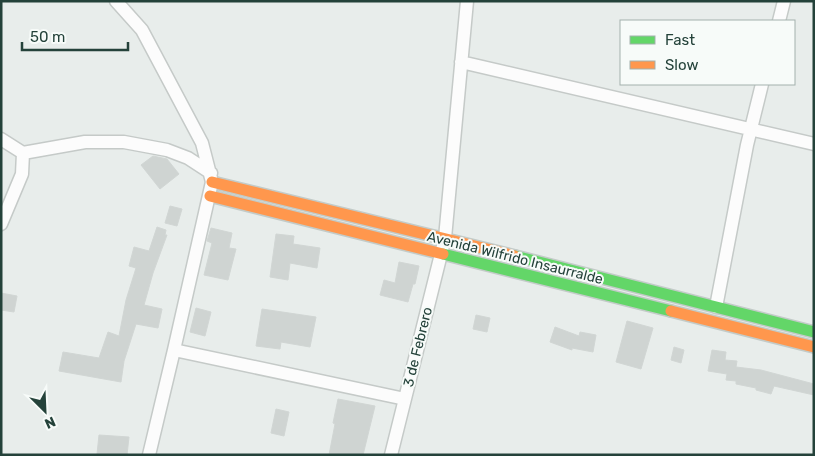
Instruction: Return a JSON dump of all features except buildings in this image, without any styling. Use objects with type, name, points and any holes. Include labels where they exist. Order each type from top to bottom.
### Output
[{"type":"street","points":[[116,1],[142,30],[202,144],[211,177],[210,196],[149,455]]},
{"type":"street","name":"3 de Febrero","points":[[391,455],[445,238],[467,1]]},
{"type":"street","points":[[779,20],[784,1]]},
{"type":"street","points":[[462,62],[814,144]]},
{"type":"street","points":[[716,307],[750,129],[762,85]]},
{"type":"street","points":[[1,139],[23,153],[85,142],[124,142],[167,150],[188,158],[211,177]]},
{"type":"street","points":[[1,224],[22,174],[23,153]]},
{"type":"street","name":"Avenida Wilfrido Insaurralde","points":[[211,177],[814,332]]},
{"type":"street","name":"Avenida Wilfrido Insaurralde","points":[[210,196],[814,347]]},
{"type":"street","points":[[174,350],[405,398]]},
{"type":"traffic: fast","points":[[443,254],[671,311]]},
{"type":"traffic: fast","points":[[515,256],[814,332]]},
{"type":"traffic: slow","points":[[212,182],[515,256]]},
{"type":"traffic: slow","points":[[210,196],[443,254]]},
{"type":"traffic: slow","points":[[671,311],[814,347]]}]
